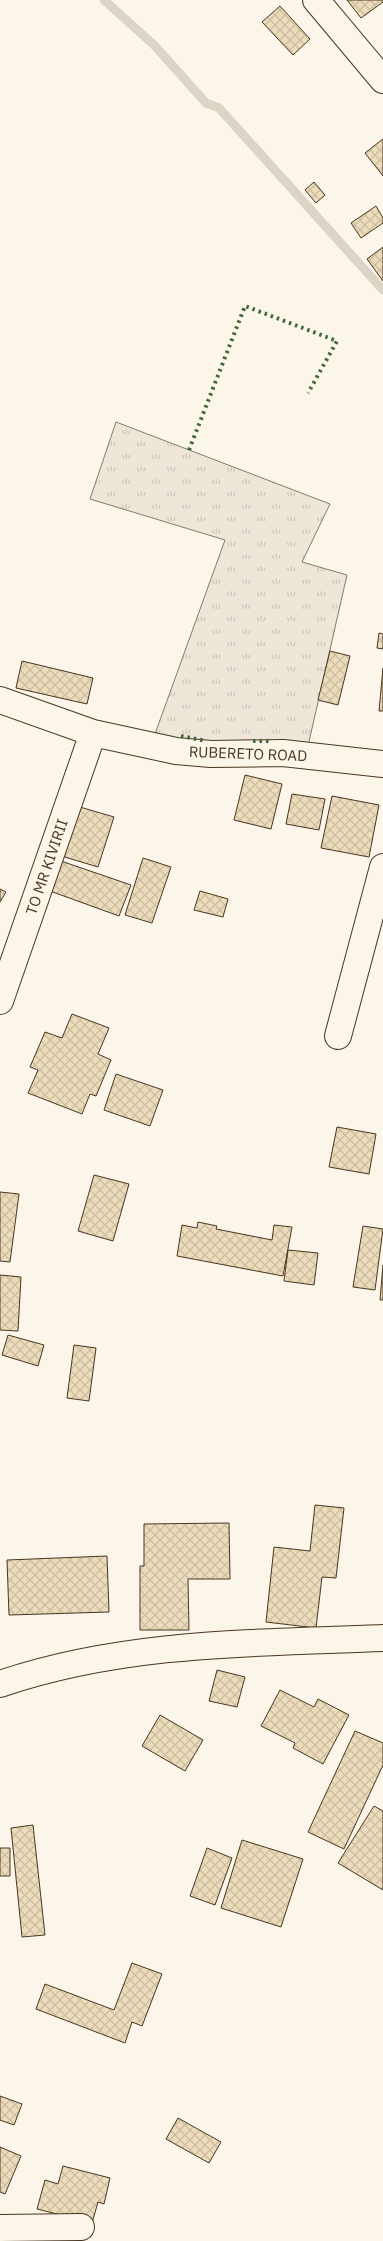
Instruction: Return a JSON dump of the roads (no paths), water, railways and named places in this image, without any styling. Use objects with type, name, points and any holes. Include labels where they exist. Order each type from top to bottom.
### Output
[{"type":"street","points":[[316,0],[383,80]]},
{"type":"street","name":"RUBERETO ROAD","points":[[0,700],[93,733],[176,751],[211,754],[284,753],[383,764]]},
{"type":"street","name":"TO MR KIVIRII","points":[[0,1001],[93,733]]},
{"type":"street","points":[[338,1036],[383,867]]},
{"type":"street","points":[[0,1684],[40,1670],[128,1654],[189,1646],[383,1638]]},
{"type":"street","points":[[0,2228],[81,2227]]},
{"type":"waterway","points":[[104,0],[154,45],[206,103],[219,108],[383,290]]}]
